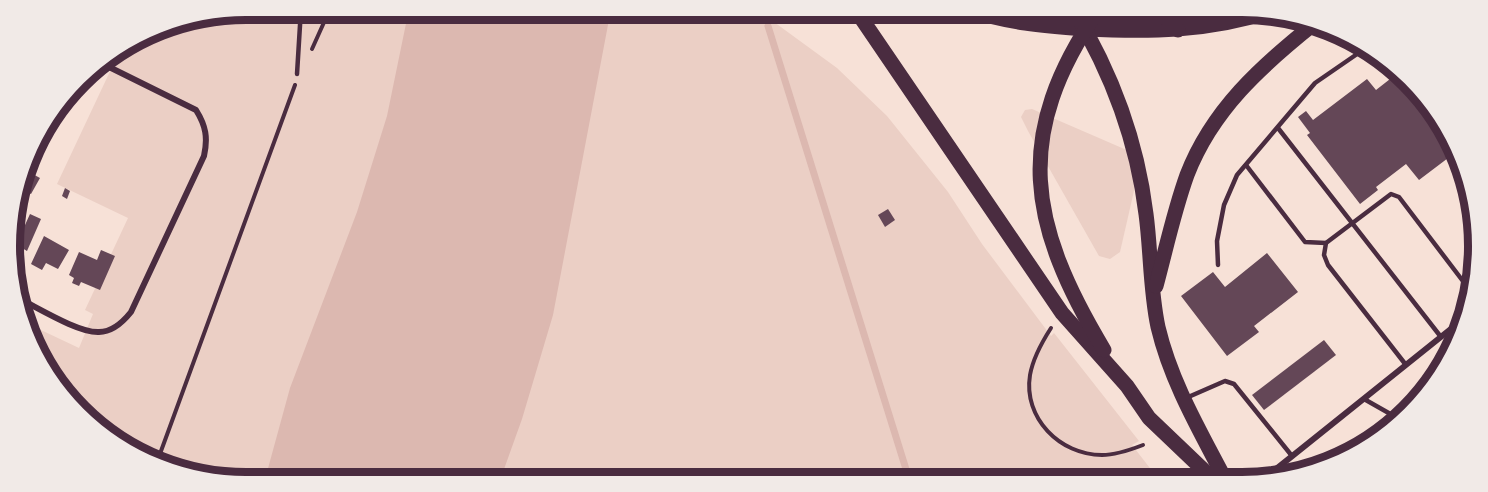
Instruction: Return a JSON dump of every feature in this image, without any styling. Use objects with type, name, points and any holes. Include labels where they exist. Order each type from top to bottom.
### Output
[{"type":"main road","points":[[862,20],[1046,292],[1127,386]]},
{"type":"main road","points":[[1010,20],[1025,24],[1085,29],[1178,30],[1242,20]]},
{"type":"main road","points":[[1080,20],[1111,81],[1135,152],[1146,214],[1153,297],[1164,347],[1184,399],[1221,472]]},
{"type":"main road","points":[[1091,20],[1059,82],[1039,150],[1041,200],[1050,243],[1065,280],[1127,386],[1149,418],[1206,472]]},
{"type":"main road","points":[[1168,20],[1178,30]]},
{"type":"main road","points":[[1153,297],[1180,197],[1206,136],[1217,118],[1251,78],[1308,29]]},
{"type":"street","points":[[26,302],[85,330],[99,332],[111,329],[131,312],[204,156],[207,143],[205,125],[196,110],[108,66]]},
{"type":"street","points":[[1274,471],[1453,328]]},
{"type":"lane","points":[[297,74],[301,20]]},
{"type":"lane","points":[[1218,266],[1217,241],[1224,205],[1237,175],[1278,128],[1292,107],[1315,83],[1359,53]]},
{"type":"lane","points":[[1278,128],[1442,337]]},
{"type":"lane","points":[[1246,165],[1305,242],[1326,243],[1391,194],[1399,197],[1465,284]]},
{"type":"lane","points":[[1326,243],[1324,255],[1328,265],[1407,365]]},
{"type":"lane","points":[[1184,399],[1225,381],[1234,384],[1292,456]]},
{"type":"lane","points":[[1365,399],[1392,415]]},
{"type":"path","points":[[297,74],[318,41],[326,20]]},
{"type":"path","points":[[160,455],[293,96]]},
{"type":"path","points":[[1051,328],[1038,351],[1030,377],[1033,407],[1046,430],[1056,439],[1083,452],[1116,453],[1143,445]]},
{"type":"shaded area","points":[[231,20],[771,20],[837,68],[887,116],[948,192],[982,244],[1051,336],[1054,333],[1139,441],[1132,445],[1153,472],[231,472],[187,465],[146,449],[108,426],[66,384],[43,346],[35,327],[79,348],[93,314],[85,310],[128,218],[57,184],[115,62],[146,43],[187,27]]},
{"type":"shaded area","points":[[407,20],[609,20],[553,315],[522,419],[503,472],[267,472],[290,388],[357,212],[387,116]]},
{"type":"shaded area","points":[[1032,109],[1129,151],[1139,169],[1120,252],[1110,259],[1099,256],[1028,131],[1021,117],[1025,110]]},
{"type":"building","points":[[1392,77],[1422,108],[1450,157],[1419,180],[1406,164],[1376,187],[1378,190],[1360,204],[1307,135],[1310,133],[1298,117],[1306,111],[1313,120],[1367,79],[1376,90]]},
{"type":"building","points":[[32,174],[40,178],[31,194],[26,192]]},
{"type":"building","points":[[65,188],[70,191],[67,199],[62,196]]},
{"type":"building","points":[[888,209],[895,220],[885,227],[878,215]]},
{"type":"building","points":[[30,214],[41,219],[27,251],[22,248],[20,252],[21,223],[25,225]]},
{"type":"building","points":[[44,236],[69,250],[58,269],[46,263],[42,270],[31,264]]},
{"type":"building","points":[[101,250],[115,256],[100,290],[81,282],[79,286],[72,283],[74,278],[69,275],[79,252],[97,260]]},
{"type":"building","points":[[1267,253],[1298,292],[1254,326],[1259,332],[1227,356],[1181,296],[1213,272],[1225,287]]},
{"type":"building","points":[[1324,340],[1336,355],[1264,410],[1252,395]]},
{"type":"waterway","points":[[768,26],[907,472]]}]
